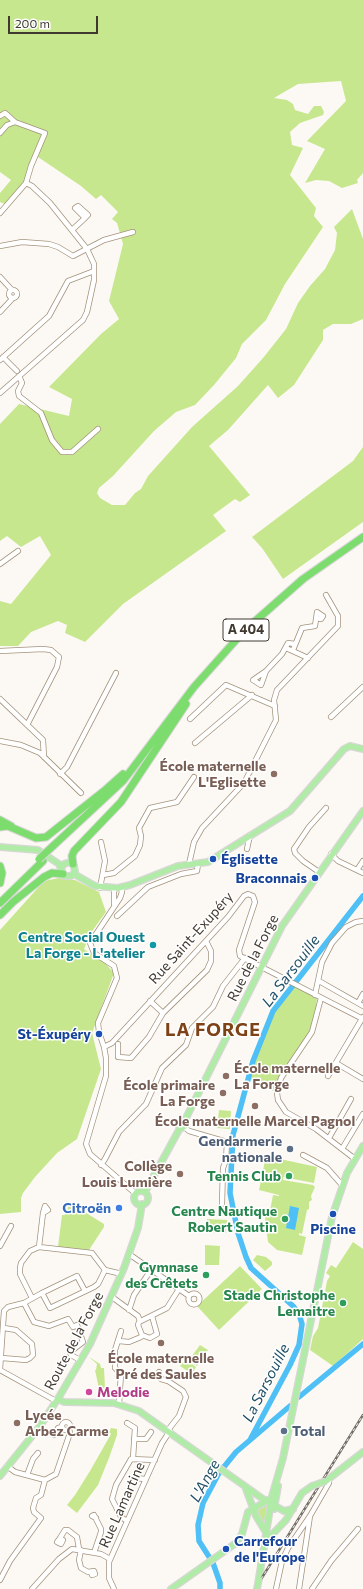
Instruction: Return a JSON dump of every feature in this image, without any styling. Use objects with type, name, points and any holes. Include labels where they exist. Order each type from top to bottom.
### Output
[{"type":"highway","name":"A 404","points":[[55,848],[117,787],[201,679],[244,631],[298,583],[363,537]]},
{"type":"highway","name":"A 404","points":[[0,897],[127,782],[187,703],[228,654],[273,610],[320,572],[363,542]]},
{"type":"highway","points":[[69,864],[76,849],[121,802],[187,703]]},
{"type":"highway","points":[[0,827],[8,826],[38,838],[50,834],[104,792],[151,744]]},
{"type":"highway","points":[[0,820],[20,832]]},
{"type":"highway","name":"A 404","points":[[0,903],[41,860]]},
{"type":"highway","points":[[0,866],[2,874],[0,883]]},
{"type":"highway","points":[[0,915],[13,902],[44,877],[62,871]]},
{"type":"main road","points":[[74,874],[100,888],[114,889],[122,888],[171,868],[213,860],[250,835],[290,811],[343,749],[350,746],[363,749]]},
{"type":"main road","name":"Rue de la Forge","points":[[145,1192],[183,1126],[282,926],[331,854],[363,811]]},
{"type":"main road","points":[[0,842],[9,846],[36,846],[75,868],[74,874]]},
{"type":"main road","points":[[0,847],[38,850],[58,863],[62,871],[69,877],[74,874]]},
{"type":"main road","points":[[62,871],[69,864]]},
{"type":"main road","points":[[271,1504],[296,1397],[332,1217],[342,1185],[363,1146]]},
{"type":"main road","points":[[139,1191],[145,1192],[148,1199],[142,1204],[136,1202],[136,1194],[139,1191]]},
{"type":"main road","name":"Route de la Forge","points":[[0,1476],[33,1435],[57,1400],[80,1360],[122,1274],[138,1228],[142,1204]]},
{"type":"main road","points":[[57,1400],[64,1402],[104,1402],[119,1404],[139,1411],[271,1504],[284,1511],[293,1509]]},
{"type":"main road","points":[[266,1541],[274,1535],[286,1520],[302,1493],[312,1486],[327,1480],[363,1452]]},
{"type":"main road","points":[[257,1589],[266,1541],[272,1496],[278,1479]]},
{"type":"main road","points":[[245,1487],[256,1516],[267,1534]]},
{"type":"main road","points":[[244,1525],[246,1514],[253,1507],[271,1504]]},
{"type":"main road","points":[[171,1589],[238,1540],[248,1518],[256,1516]]},
{"type":"main road","points":[[267,1534],[274,1535]]},
{"type":"street","points":[[0,116],[5,114],[14,122],[45,133],[31,166],[26,183],[0,213]]},
{"type":"street","points":[[0,133],[7,125],[14,122]]},
{"type":"street","points":[[0,393],[83,320],[88,308],[94,271],[92,260],[87,249],[50,203],[32,186],[26,183]]},
{"type":"street","points":[[72,230],[85,218]]},
{"type":"street","points":[[0,246],[22,242],[49,244],[58,247],[73,256],[104,240],[133,232]]},
{"type":"street","points":[[16,371],[2,358],[49,316],[68,281],[94,271]]},
{"type":"street","points":[[0,277],[12,290],[17,292],[16,297],[13,298],[0,312]]},
{"type":"street","points":[[19,376],[22,383],[18,391],[19,396],[40,412],[52,440],[62,452],[72,452],[98,429]]},
{"type":"street","points":[[0,564],[18,551]]},
{"type":"street","points":[[189,864],[194,842],[202,828],[244,783],[276,720],[274,696],[277,690],[339,624],[338,616],[326,595]]},
{"type":"street","points":[[292,650],[302,628],[313,628],[317,618]]},
{"type":"street","points":[[266,671],[282,654],[288,643],[295,644]]},
{"type":"street","points":[[286,648],[308,658]]},
{"type":"street","points":[[0,651],[51,650],[57,654],[59,659],[57,667],[27,725]]},
{"type":"street","points":[[60,774],[67,767],[116,673]]},
{"type":"street","points":[[190,719],[226,685],[275,706]]},
{"type":"street","points":[[331,717],[363,687]]},
{"type":"street","points":[[195,743],[252,695]]},
{"type":"street","points":[[0,700],[43,740],[44,757]]},
{"type":"street","points":[[0,741],[27,747],[44,757],[81,793]]},
{"type":"street","points":[[103,875],[114,873],[135,856],[140,845],[140,828],[150,808],[177,802],[194,777]]},
{"type":"street","points":[[319,872],[303,861],[295,853],[294,849],[309,827],[326,808]]},
{"type":"street","points":[[247,849],[250,835]]},
{"type":"street","points":[[100,888],[105,861],[101,842]]},
{"type":"street","points":[[331,854],[338,860],[363,873]]},
{"type":"street","points":[[357,870],[363,861]]},
{"type":"street","points":[[117,916],[148,887],[181,874],[198,871],[198,864]]},
{"type":"street","points":[[122,888],[122,894],[90,943],[94,953],[113,965],[117,973],[116,981],[98,1023],[98,1032],[104,1047],[107,1062],[106,1076],[102,1094],[87,1140],[87,1149],[100,1165],[136,1194]]},
{"type":"street","points":[[114,889],[114,905]]},
{"type":"street","name":"Rue Saint-Exupéry","points":[[104,1047],[112,1042],[228,917],[244,896],[248,894],[252,896],[255,902],[239,952],[240,956],[245,958]]},
{"type":"street","points":[[315,995],[325,954],[336,937],[352,923],[363,921]]},
{"type":"street","points":[[118,1044],[118,1057],[130,1058],[149,1037],[163,1013],[208,970],[211,961],[211,949],[206,941]]},
{"type":"street","points":[[100,1165],[105,1160],[119,1132],[146,1104],[162,1068],[186,1045],[192,1028],[213,1007],[223,986],[245,958],[294,985],[363,1018],[328,1076]]},
{"type":"street","points":[[319,981],[363,1006]]},
{"type":"street","points":[[358,1003],[363,994]]},
{"type":"street","points":[[320,998],[312,1032],[281,1078],[277,1093],[279,1104],[284,1111],[329,1138],[355,1159]]},
{"type":"street","points":[[150,1001],[163,1013]]},
{"type":"street","points":[[336,1062],[363,1079]]},
{"type":"street","points":[[329,1138],[351,1099]]},
{"type":"street","points":[[342,1149],[363,1114]]},
{"type":"street","points":[[183,1126],[189,1130],[227,1142],[226,1160],[223,1168],[222,1204]]},
{"type":"street","points":[[303,1155],[327,1168],[342,1185]]},
{"type":"street","points":[[40,1247],[43,1213]]},
{"type":"street","points":[[0,1246],[11,1226]]},
{"type":"street","points":[[32,1298],[20,1274],[20,1268],[21,1263],[30,1251],[40,1247],[92,1253],[105,1270],[122,1274]]},
{"type":"street","points":[[129,1254],[189,1296],[190,1302],[194,1306],[199,1301],[198,1295],[193,1293],[189,1296]]},
{"type":"street","points":[[42,1293],[50,1308],[98,1284],[105,1270]]},
{"type":"street","points":[[129,1310],[134,1295],[152,1270]]},
{"type":"street","points":[[57,1400],[0,1370],[6,1310],[77,1276],[85,1291]]},
{"type":"street","points":[[140,1321],[167,1308],[179,1289]]},
{"type":"street","points":[[112,1297],[138,1316],[140,1321],[138,1326],[142,1335],[150,1338],[157,1334],[152,1316]]},
{"type":"street","points":[[24,1302],[34,1322],[49,1326],[68,1319],[73,1327],[77,1325],[83,1342],[70,1352],[71,1355],[80,1360]]},
{"type":"street","points":[[2,1358],[26,1360],[33,1355],[33,1346],[27,1339],[16,1330],[4,1328]]},
{"type":"street","points":[[119,1404],[121,1374],[115,1368],[115,1350],[121,1331]]},
{"type":"street","points":[[119,1341],[129,1342],[142,1335]]},
{"type":"street","name":"Rue Lamartine","points":[[114,1589],[108,1573],[110,1558],[162,1442],[179,1416],[186,1397],[183,1391],[168,1381],[161,1379],[158,1374],[159,1372]]},
{"type":"street","points":[[127,1423],[135,1428],[134,1458]]},
{"type":"street","points":[[7,1466],[15,1472],[45,1480],[56,1474],[70,1433],[68,1429],[65,1430],[62,1427],[58,1428],[54,1435]]},
{"type":"street","points":[[134,1440],[146,1439],[151,1432]]},
{"type":"street","points":[[27,1475],[33,1459],[38,1453]]},
{"type":"street","points":[[127,1521],[121,1517],[112,1496],[129,1461],[134,1458],[155,1460]]},
{"type":"street","points":[[133,1481],[134,1478],[146,1480]]},
{"type":"street","points":[[0,1580],[10,1561],[41,1518],[34,1512],[33,1508],[36,1498],[41,1495],[45,1480]]},
{"type":"street","points":[[276,1589],[282,1560],[329,1483],[327,1480]]},
{"type":"street","points":[[299,1589],[310,1516]]},
{"type":"street","points":[[94,1553],[101,1536],[101,1529],[96,1518]]},
{"type":"street","points":[[312,1589],[331,1561],[358,1529]]},
{"type":"street","points":[[60,1538],[65,1530],[68,1530],[77,1537],[80,1550],[79,1560],[81,1568],[90,1572]]},
{"type":"street","points":[[32,1589],[67,1551],[80,1550],[110,1558]]},
{"type":"green space","points":[[0,0],[363,0],[363,173],[357,180],[358,183],[342,188],[329,181],[316,180],[305,183],[325,149],[307,141],[346,101],[341,81],[298,84],[274,98],[287,100],[293,104],[295,110],[308,114],[314,106],[321,106],[324,112],[323,115],[300,123],[290,132],[292,145],[303,148],[290,175],[316,208],[314,216],[323,227],[285,284],[266,320],[242,344],[236,358],[214,385],[195,405],[176,412],[154,431],[113,476],[99,488],[97,493],[100,498],[112,505],[125,505],[135,493],[141,489],[148,476],[192,427],[238,386],[263,358],[286,329],[298,303],[325,269],[335,250],[337,233],[334,227],[352,209],[363,239],[363,319],[351,324],[333,324],[323,330],[323,340],[294,385],[278,398],[268,385],[228,430],[209,446],[250,495],[240,502],[235,499],[213,515],[226,531],[123,604],[85,642],[65,633],[67,625],[58,621],[31,632],[18,646],[0,646],[0,601],[11,604],[51,555],[40,536],[21,547],[7,536],[0,541],[0,424],[19,404],[69,416],[72,399],[49,387],[101,334],[119,319],[109,301],[123,244],[117,223],[112,219],[118,212],[101,195],[96,199],[81,186],[38,157],[25,181],[5,204],[0,202],[0,193],[11,180],[0,172]]},
{"type":"green space","points":[[363,447],[363,522],[283,579],[262,548],[252,537],[353,461]]},
{"type":"green space","points":[[59,878],[75,880],[99,892],[106,912],[90,934],[84,949],[105,963],[114,973],[92,1033],[101,1069],[77,1139],[57,1153],[35,1177],[21,1198],[21,1212],[0,1214],[0,930],[44,881]]},
{"type":"green space","points":[[296,986],[317,996],[316,1011],[312,1032],[291,1062],[277,1093],[248,1078],[259,1042],[273,1011]]},
{"type":"green space","points":[[219,1110],[231,1111],[230,1129],[217,1128]]},
{"type":"green space","name":"Centre Nautique Robert Sautin","points":[[266,1156],[317,1167],[314,1183],[283,1177],[283,1180],[313,1185],[315,1187],[311,1196],[312,1200],[309,1202],[309,1209],[307,1210],[302,1234],[299,1233],[299,1235],[306,1237],[302,1255],[277,1250],[268,1242],[264,1210],[270,1211],[273,1195],[279,1195],[259,1190]]},
{"type":"green space","points":[[70,1203],[104,1224],[104,1227],[89,1250],[58,1247],[62,1215],[65,1215]]},
{"type":"green space","points":[[207,1219],[227,1220],[226,1233],[207,1232]]},
{"type":"green space","name":"Stade Christophe Lemaitre","points":[[353,1242],[363,1249],[363,1339],[333,1366],[310,1350],[313,1336],[318,1328],[327,1281],[330,1276],[326,1273],[331,1265],[336,1268]]},
{"type":"green space","points":[[205,1245],[220,1246],[219,1265],[205,1265]]},
{"type":"green space","points":[[257,1255],[266,1257],[272,1262],[272,1265],[265,1271],[253,1260]]},
{"type":"green space","points":[[240,1266],[262,1289],[219,1330],[197,1306]]},
{"type":"green space","points":[[200,1345],[208,1350],[197,1366],[189,1360]]},
{"type":"green space","points":[[89,1357],[100,1364],[101,1368],[104,1368],[105,1388],[99,1389],[95,1370],[97,1364]]},
{"type":"green space","points":[[185,1359],[196,1367],[192,1374],[180,1366]]},
{"type":"green space","points":[[111,1428],[117,1429],[117,1435],[109,1458],[98,1485],[77,1513],[67,1505],[90,1471],[111,1434],[109,1432]]},
{"type":"green space","points":[[268,1505],[264,1526],[256,1513],[256,1507]]},
{"type":"water","points":[[290,1206],[299,1208],[295,1230],[286,1228]]},
{"type":"waterway","name":"La Sarsouille","points":[[251,1438],[299,1345],[302,1324],[299,1314],[293,1306],[251,1268],[246,1257],[238,1233],[230,1193],[233,1135],[253,1061],[273,1011],[363,896]]},
{"type":"waterway","name":"L'Ange","points":[[299,1397],[363,1344]]},
{"type":"waterway","name":"L'Ange","points":[[220,1589],[220,1583],[213,1563],[199,1541],[198,1525],[203,1503],[219,1473],[236,1452],[290,1406]]},
{"type":"railway","points":[[255,1589],[363,1415]]},
{"type":"place","name":"École maternelle L'Eglisette","points":[[274,774]]},
{"type":"place","name":"Églisette","points":[[213,859]]},
{"type":"place","name":"Braconnais","points":[[315,878]]},
{"type":"place","name":"Centre Social Ouest La Forge - L'atelier","points":[[153,945]]},
{"type":"place","name":"St-Éxupéry","points":[[99,1034]]},
{"type":"place","name":"École maternelle La Forge","points":[[226,1076]]},
{"type":"place","name":"École primaire La Forge","points":[[223,1093]]},
{"type":"place","name":"École maternelle Marcel Pagnol","points":[[255,1106]]},
{"type":"place","name":"Gendarmerie nationale","points":[[290,1149]]},
{"type":"place","name":"Collège Louis Lumière","points":[[180,1174]]},
{"type":"place","name":"Tennis Club","points":[[289,1176]]},
{"type":"place","name":"Citroën","points":[[119,1208]]},
{"type":"place","name":"Piscine","points":[[333,1214]]},
{"type":"place","name":"Centre Nautique Robert Sautin","points":[[285,1219]]},
{"type":"place","name":"Gymnase des Crêtets","points":[[206,1275]]},
{"type":"place","name":"Stade Christophe Lemaitre","points":[[343,1303]]},
{"type":"place","name":"École maternelle Pré des Saules","points":[[161,1343]]},
{"type":"place","name":"Melodie","points":[[89,1392]]},
{"type":"place","name":"Lycée Arbez Carme","points":[[17,1423]]},
{"type":"place","name":"Total","points":[[284,1431]]},
{"type":"place","name":"Carrefour de l'Europe","points":[[226,1549]]},
{"type":"district","name":"LA FORGE","points":[[213,1030]]}]
